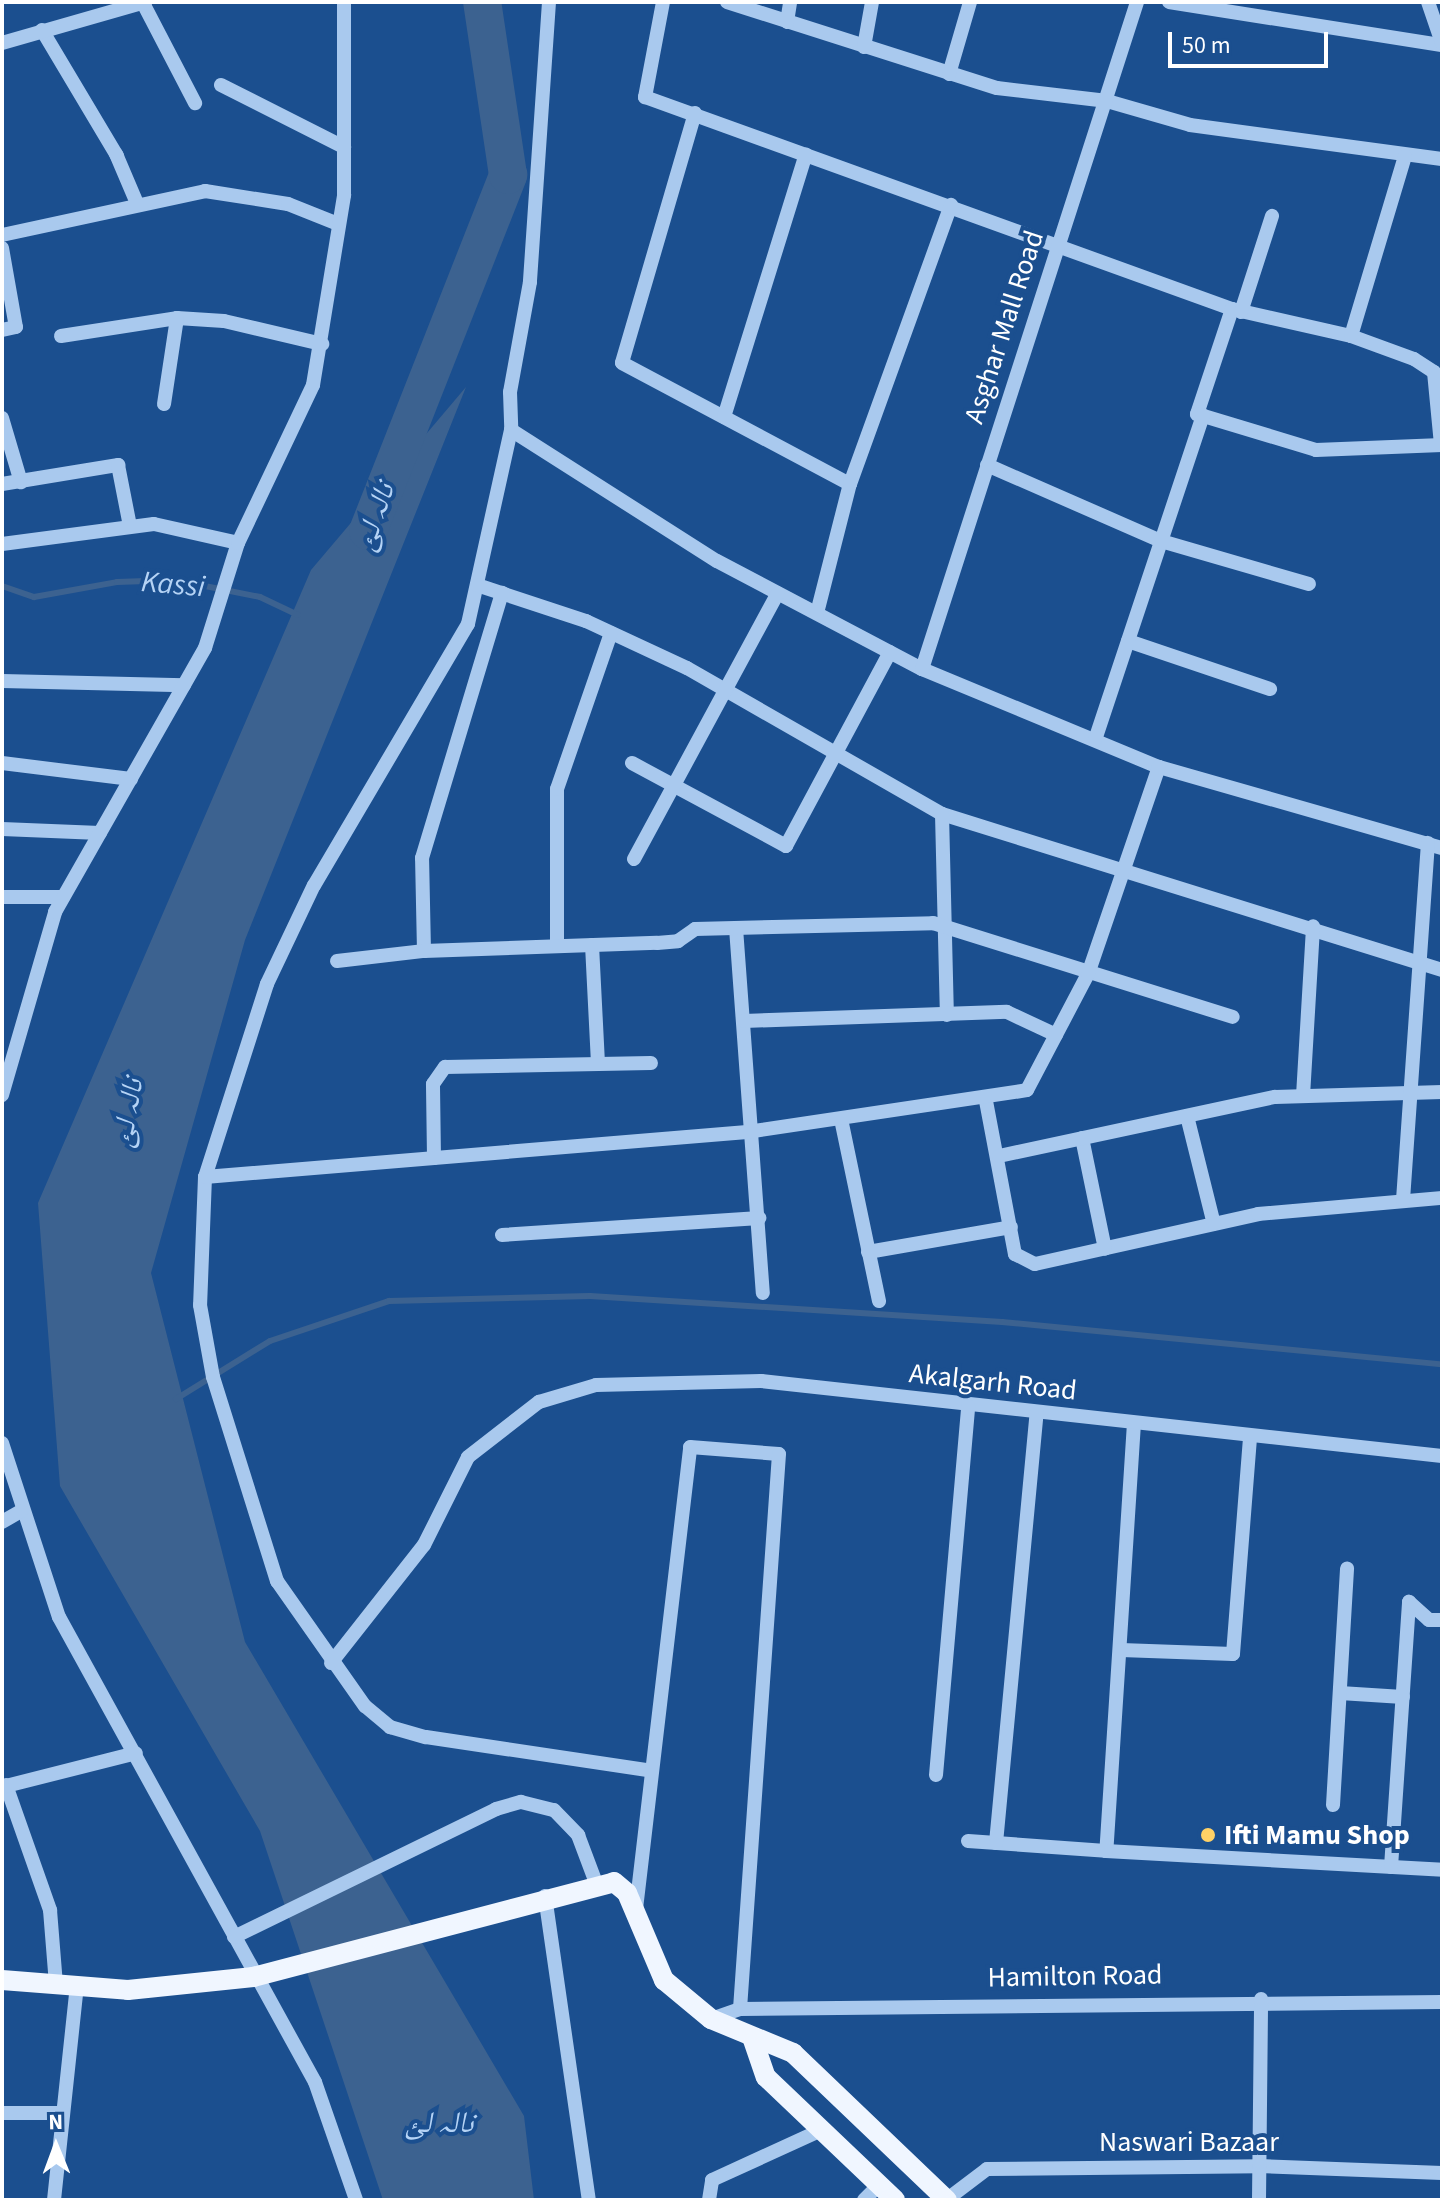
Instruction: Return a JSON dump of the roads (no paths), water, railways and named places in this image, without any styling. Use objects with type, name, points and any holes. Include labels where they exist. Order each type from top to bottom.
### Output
[{"type":"main road","points":[[2,1980],[128,1990],[253,1977],[501,1907],[596,1883],[614,1882],[627,1893],[664,1980],[711,2019],[753,2040],[793,2053],[946,2200]]},
{"type":"main road","points":[[753,2040],[766,2077],[895,2200]]},
{"type":"street","points":[[2,43],[42,30],[90,8],[144,2],[195,103]]},
{"type":"street","points":[[2,1095],[6,1066],[63,897],[205,648],[205,633],[238,543],[282,460],[322,344],[338,224],[344,147],[344,2]]},
{"type":"street","points":[[549,2],[538,218],[510,392],[511,430],[468,624],[314,885],[267,984],[205,1177],[200,1305],[213,1377],[277,1581],[331,1663],[390,1727],[648,1770]]},
{"type":"street","points":[[663,2],[645,97],[951,205],[1236,311],[1351,336],[1434,372],[1441,445],[1316,450],[1203,416],[1195,409],[1236,311],[1272,216]]},
{"type":"street","points":[[727,2],[997,88],[1107,101],[1190,125],[1442,159]]},
{"type":"street","points":[[787,22],[790,2]]},
{"type":"street","points":[[864,47],[872,2]]},
{"type":"street","points":[[949,74],[970,2]]},
{"type":"street","name":"Asghar Mall Road","points":[[922,669],[1137,2]]},
{"type":"street","points":[[1169,2],[1442,44],[1428,2]]},
{"type":"street","points":[[42,30],[116,155],[136,201]]},
{"type":"street","points":[[221,85],[344,147]]},
{"type":"street","points":[[695,113],[622,363],[850,484]]},
{"type":"street","points":[[724,417],[806,154]]},
{"type":"street","points":[[1351,336],[1405,156]]},
{"type":"street","points":[[2,235],[136,201],[237,192],[338,224]]},
{"type":"street","points":[[817,613],[850,484],[951,205]]},
{"type":"street","points":[[2,248],[16,327],[2,330]]},
{"type":"street","points":[[61,336],[177,318],[224,321],[322,344]]},
{"type":"street","points":[[164,404],[177,318]]},
{"type":"street","points":[[1095,740],[1203,416]]},
{"type":"street","points":[[2,418],[21,482]]},
{"type":"street","points":[[511,430],[778,593],[922,669],[1159,767],[1435,846],[1420,962],[1403,1200]]},
{"type":"street","points":[[2,484],[118,465],[130,526]]},
{"type":"street","points":[[987,465],[1161,541],[1309,584]]},
{"type":"street","points":[[2,544],[154,524],[238,543]]},
{"type":"street","points":[[477,585],[611,633],[724,689],[942,814],[1120,872],[1313,926],[1442,970]]},
{"type":"street","points":[[424,951],[422,858],[502,593]]},
{"type":"street","points":[[634,859],[778,593]]},
{"type":"street","points":[[557,946],[557,789],[611,633]]},
{"type":"street","points":[[1128,641],[1270,689]]},
{"type":"street","points":[[632,763],[786,846],[833,753],[890,652]]},
{"type":"street","points":[[2,681],[184,685]]},
{"type":"street","points":[[2,763],[131,779]]},
{"type":"street","points":[[205,1177],[754,1131],[986,1101],[1027,1090],[1088,974],[1120,872],[1159,767]]},
{"type":"street","points":[[942,814],[947,1015]]},
{"type":"street","points":[[2,829],[100,833]]},
{"type":"street","points":[[2,897],[63,897]]},
{"type":"street","points":[[337,961],[424,951],[668,942],[695,929],[945,926],[1088,974],[1233,1017]]},
{"type":"street","points":[[1303,1096],[1313,926]]},
{"type":"street","points":[[736,928],[754,1131],[763,1293]]},
{"type":"street","points":[[592,945],[598,1064]]},
{"type":"street","points":[[744,1021],[1007,1012],[1056,1035]]},
{"type":"street","points":[[434,1158],[433,1084],[445,1067],[651,1063]]},
{"type":"street","points":[[999,1156],[1187,1116],[1303,1096],[1410,1096],[1442,1092]]},
{"type":"street","points":[[986,1101],[999,1156],[1015,1254],[1024,1262],[1105,1249],[1214,1224],[1403,1200],[1442,1198]]},
{"type":"street","points":[[1187,1116],[1214,1224]]},
{"type":"street","points":[[841,1119],[879,1301]]},
{"type":"street","points":[[1082,1138],[1105,1249]]},
{"type":"street","points":[[502,1235],[759,1218]]},
{"type":"street","points":[[868,1252],[1011,1227]]},
{"type":"street","name":"Akalgarh Road","points":[[331,1663],[424,1545],[468,1457],[539,1402],[596,1385],[761,1381],[1442,1456]]},
{"type":"street","points":[[936,1775],[968,1406]]},
{"type":"street","points":[[996,1843],[1037,1413]]},
{"type":"street","points":[[1106,1851],[1134,1423]]},
{"type":"street","points":[[1121,1650],[1233,1654],[1250,1437]]},
{"type":"street","points":[[2,1443],[21,1511],[59,1617],[136,1753],[253,1977],[315,2082],[356,2200]]},
{"type":"street","points":[[635,1917],[648,1770],[690,1447],[779,1454],[740,2009]]},
{"type":"street","points":[[2,1522],[21,1511]]},
{"type":"street","points":[[1333,1805],[1347,1568]]},
{"type":"street","points":[[1391,1867],[1409,1602],[1429,1620],[1442,1620]]},
{"type":"street","points":[[1340,1693],[1403,1697]]},
{"type":"street","points":[[54,2200],[63,2113],[66,1985],[50,1910],[4,1786],[136,1753]]},
{"type":"street","points":[[234,1937],[441,1840],[496,1809],[521,1802],[554,1810],[578,1835],[596,1883]]},
{"type":"street","points":[[968,1841],[1442,1870]]},
{"type":"street","points":[[545,1896],[589,2200]]},
{"type":"street","points":[[1259,2200],[1261,1999]]},
{"type":"street","name":"Hamilton Road","points":[[711,2019],[740,2009],[1261,1999],[1442,2002]]},
{"type":"street","points":[[2,2113],[63,2113]]},
{"type":"street","points":[[709,2200],[712,2180],[821,2130]]},
{"type":"street","name":"Naswari Bazaar","points":[[946,2200],[987,2169],[1260,2166],[1442,2173]]},
{"type":"street","points":[[864,2200],[879,2185]]},
{"type":"water","name":"نالہ لئ","points":[[466,387],[245,940],[151,1273],[245,1642],[524,2116],[534,2200],[383,2200],[260,1831],[60,1486],[38,1203],[311,570]]},
{"type":"waterway","name":"نالہ لئ","points":[[368,531],[508,175],[482,2]]},
{"type":"waterway","name":"Kassi","points":[[2,586],[34,597],[117,582],[175,580],[260,597],[298,615]]},
{"type":"waterway","points":[[176,1399],[270,1341],[389,1301],[590,1296],[1002,1322],[1442,1364]]},
{"type":"place","name":"Ifti Mamu Shop","points":[[1208,1835]]}]
